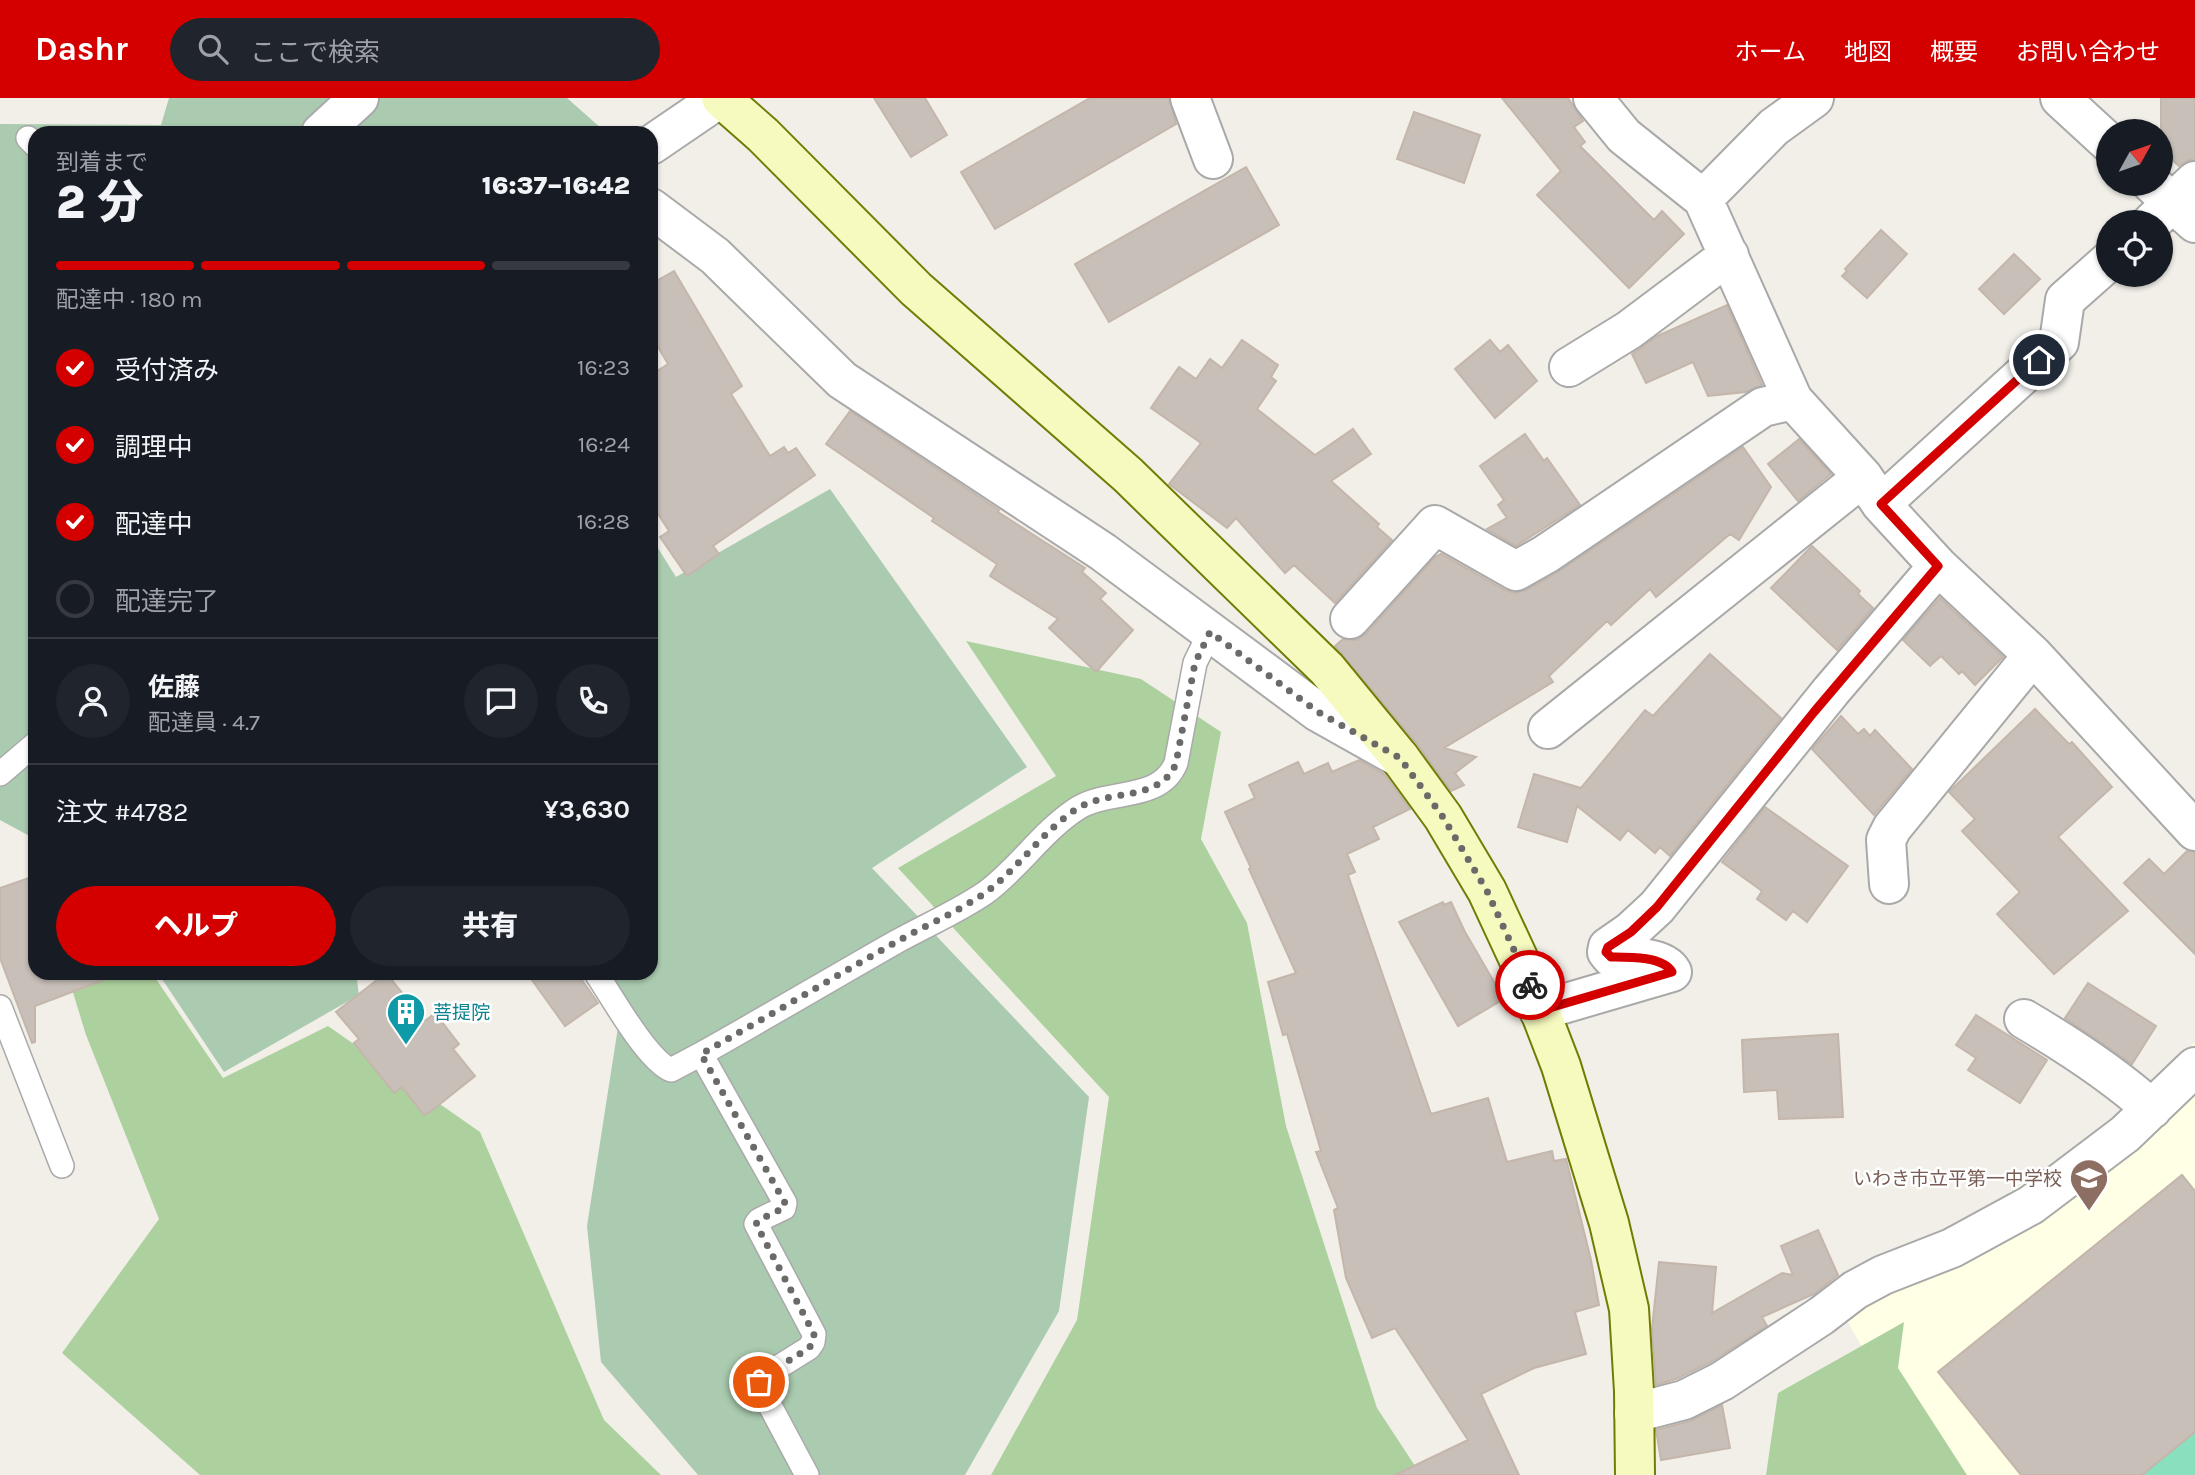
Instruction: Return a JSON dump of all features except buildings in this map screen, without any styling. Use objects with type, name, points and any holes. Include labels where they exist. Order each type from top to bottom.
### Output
[{"type":"street","points":[[329,126],[359,98]]},
{"type":"street","points":[[658,140],[721,98],[763,135],[916,289],[1138,484],[1327,669],[1400,758],[1443,817],[1487,891],[1526,975],[1561,1066],[1609,1223],[1629,1309],[1635,1475]]},
{"type":"street","points":[[1190,98],[1213,159]]},
{"type":"street","points":[[1592,98],[1624,136],[1703,200],[1793,400],[1938,566],[2033,655],[2195,831]]},
{"type":"street","points":[[1703,200],[1774,127],[1814,98]]},
{"type":"street","points":[[2060,98],[2096,131]]},
{"type":"street","points":[[658,213],[715,256],[842,380],[1103,552],[1318,712],[1400,758]]},
{"type":"street","points":[[1569,367],[1629,330],[1729,255]]},
{"type":"street","points":[[1548,729],[1872,491],[2059,342],[2065,300],[2096,273]]},
{"type":"street","points":[[1350,619],[1435,525],[1516,571],[1546,554],[1763,407],[1793,400]]},
{"type":"street","points":[[1539,1011],[1672,972],[1669,966],[1660,962],[1611,957],[1606,952],[1608,947],[1631,932],[1657,907],[1822,701],[1938,566]]},
{"type":"street","points":[[1889,884],[1886,840],[1892,828],[2033,655]]},
{"type":"street","points":[[2024,1019],[2076,1050],[2125,1085],[2152,1110]]},
{"type":"street","points":[[1634,1413],[1684,1400],[1722,1381],[1821,1316],[1855,1290],[1883,1275],[1952,1248],[2031,1205],[2125,1134],[2195,1067]]},
{"type":"lane","points":[[601,980],[644,1045],[662,1066],[671,1070],[987,891],[1078,807],[1096,800],[1144,790],[1162,783],[1171,775],[1176,763],[1195,663],[1210,632]]},
{"type":"lane","points":[[0,774],[28,750]]},
{"type":"lane","points":[[0,1007],[62,1166]]},
{"type":"lane","points":[[701,1054],[785,1203],[784,1208],[756,1224],[814,1334],[813,1342],[809,1348],[761,1378],[759,1385],[807,1475]]},
{"type":"shaded area","points":[[169,98],[567,98],[599,126],[28,126],[28,835],[0,820],[0,124],[161,125]]},
{"type":"shaded area","points":[[830,489],[1027,767],[872,868],[1089,1097],[1059,1311],[965,1475],[698,1475],[601,1362],[587,1226],[621,1008],[600,980],[658,980],[658,548],[676,577]]},
{"type":"shaded area","points":[[163,980],[357,980],[359,995],[224,1072]]},
{"type":"shaded area","name":"いわき市立平第一中学校","points":[[2195,1042],[2195,1475],[1935,1475],[1841,1310],[2123,1114]]},
{"type":"green space","points":[[966,641],[1141,679],[1221,732],[1201,839],[1247,923],[1286,1126],[1377,1408],[1421,1475],[991,1475],[1077,1320],[1109,1097],[898,868],[1056,776]]},
{"type":"green space","points":[[69,980],[157,980],[223,1078],[328,1026],[480,1132],[604,1420],[661,1475],[200,1475],[62,1353],[159,1219],[86,1035]]},
{"type":"green space","points":[[1904,1322],[1898,1368],[1967,1475],[1766,1475],[1778,1393]]},
{"type":"green space","points":[[2195,1422],[2195,1475],[2125,1475]]},
{"type":"way so far","points":[[759,1382],[761,1378],[809,1348],[814,1334],[756,1224],[784,1208],[785,1203],[701,1054],[987,891],[1078,807],[1162,783],[1171,775],[1176,763],[1195,663],[1210,632],[1318,712],[1400,758],[1443,817],[1487,891],[1530,985]]},
{"type":"place","name":"菩提院","points":[[406,1046]]},
{"type":"place","name":"いわき市立平第一中学校","points":[[2089,1212]]},
{"type":"route","points":[[1530,985],[1539,1011],[1672,972],[1669,966],[1660,962],[1611,957],[1606,952],[1608,947],[1631,932],[1657,907],[1814,712],[1938,566],[1881,504],[2039,360]]}]
